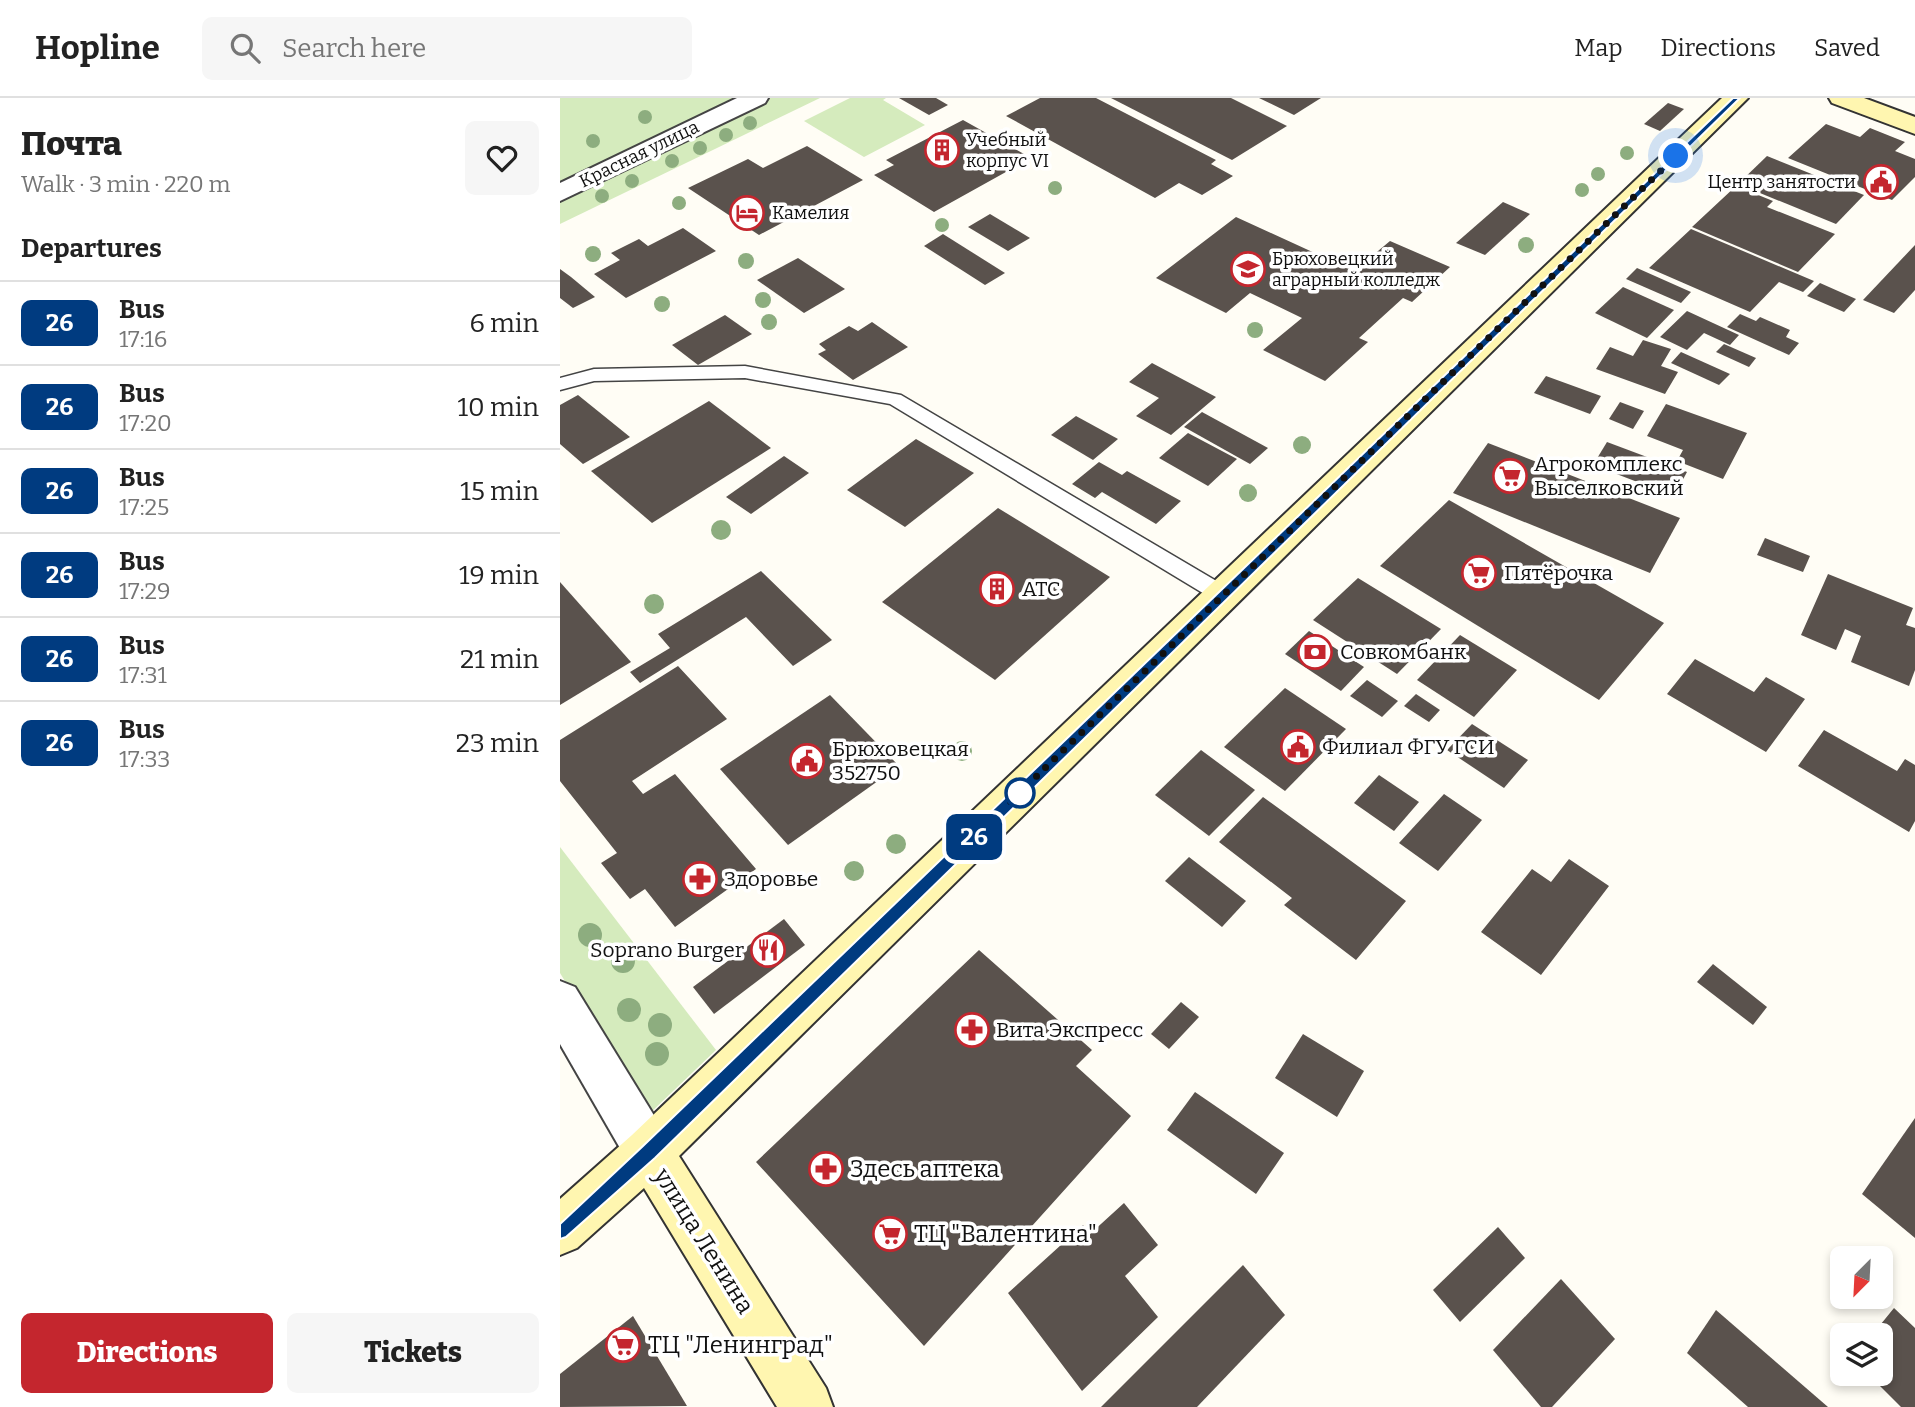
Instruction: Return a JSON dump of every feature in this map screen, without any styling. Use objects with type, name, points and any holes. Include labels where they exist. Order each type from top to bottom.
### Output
[{"type":"street","name":"Красная улица","points":[[560,192],[756,98]]},
{"type":"street","points":[[560,1231],[649,1152],[1736,98]]},
{"type":"street","points":[[1841,98],[1915,126]]},
{"type":"street","name":"улица Ленина","points":[[560,1002],[649,1152],[807,1407]]},
{"type":"lane","points":[[560,384],[594,375],[745,372],[895,400],[1223,595]]},
{"type":"green space","points":[[560,98],[736,98],[560,183]]},
{"type":"green space","points":[[765,98],[820,98],[560,224],[560,198]]},
{"type":"green space","points":[[850,98],[886,98],[883,100],[925,125],[864,157],[804,121]]},
{"type":"green space","points":[[560,847],[716,1050],[647,1116],[560,973]]},
{"type":"building","points":[[899,98],[936,98],[948,105],[929,115]]},
{"type":"building","points":[[1040,98],[1096,98],[1216,160],[1211,164],[1233,176],[1202,195],[1179,183],[1155,198],[1006,116]]},
{"type":"building","points":[[1111,98],[1231,98],[1287,126],[1232,160]]},
{"type":"building","points":[[1259,98],[1321,98],[1294,115]]},
{"type":"building","points":[[1668,103],[1684,109],[1660,131],[1644,124]]},
{"type":"building","points":[[963,120],[1031,158],[934,212],[874,175],[894,165],[886,160]]},
{"type":"building","points":[[1826,124],[1860,137],[1870,128],[1905,142],[1895,151],[1915,159],[1915,177],[1892,200],[1788,158]]},
{"type":"building","points":[[807,146],[863,180],[759,235],[688,188],[748,159],[763,168]]},
{"type":"building","points":[[1767,156],[1864,195],[1836,224],[1738,184]]},
{"type":"building","points":[[1736,186],[1773,201],[1767,207],[1835,234],[1798,272],[1692,227]]},
{"type":"building","points":[[1503,202],[1530,214],[1485,255],[1456,243]]},
{"type":"building","points":[[990,214],[1030,238],[1008,251],[968,227]]},
{"type":"building","points":[[1236,217],[1354,271],[1390,241],[1450,267],[1412,302],[1403,298],[1359,338],[1368,342],[1325,381],[1263,350],[1302,318],[1250,293],[1226,313],[1156,278]]},
{"type":"building","points":[[683,228],[716,251],[626,298],[594,274],[620,260],[611,253],[639,239],[648,246]]},
{"type":"building","points":[[1691,229],[1814,281],[1803,292],[1779,282],[1750,312],[1649,268]]},
{"type":"building","points":[[943,234],[1005,273],[985,285],[924,246]]},
{"type":"building","points":[[1915,245],[1915,290],[1894,313],[1863,300]]},
{"type":"building","points":[[798,258],[845,289],[804,313],[757,280]]},
{"type":"building","points":[[1637,268],[1691,292],[1681,303],[1626,279]]},
{"type":"building","points":[[560,269],[595,297],[573,308],[560,298]]},
{"type":"building","points":[[1820,283],[1856,299],[1844,312],[1807,296]]},
{"type":"building","points":[[1623,287],[1674,310],[1647,338],[1595,313]]},
{"type":"building","points":[[1687,311],[1739,335],[1730,345],[1704,333],[1687,350],[1660,337]]},
{"type":"building","points":[[1740,314],[1756,321],[1760,317],[1790,330],[1786,337],[1799,343],[1789,355],[1727,327]]},
{"type":"building","points":[[725,315],[752,334],[698,365],[672,345]]},
{"type":"building","points":[[872,322],[908,347],[853,380],[818,354],[826,350],[819,344],[849,326],[858,331]]},
{"type":"building","points":[[1643,340],[1671,349],[1661,366],[1678,372],[1665,394],[1596,369],[1610,347],[1633,356]]},
{"type":"building","points":[[1724,344],[1756,358],[1749,367],[1716,352]]},
{"type":"building","points":[[1681,352],[1730,374],[1719,385],[1671,363]]},
{"type":"building","points":[[1152,363],[1216,397],[1171,435],[1136,416],[1159,398],[1129,382]]},
{"type":"building","points":[[1546,376],[1601,396],[1590,414],[1534,393]]},
{"type":"building","points":[[578,395],[630,437],[583,464],[560,444],[560,405]]},
{"type":"building","points":[[709,401],[771,448],[652,523],[591,471]]},
{"type":"building","points":[[1620,402],[1644,411],[1633,429],[1609,419]]},
{"type":"building","points":[[1666,404],[1747,433],[1723,479],[1677,461],[1683,450],[1647,436]]},
{"type":"building","points":[[1202,412],[1268,448],[1250,464],[1184,427]]},
{"type":"building","points":[[1076,416],[1118,439],[1093,460],[1051,435]]},
{"type":"building","points":[[1188,433],[1237,459],[1208,486],[1159,458]]},
{"type":"building","points":[[916,439],[974,473],[905,527],[847,490]]},
{"type":"building","points":[[1607,442],[1687,472],[1674,496],[1593,465]]},
{"type":"building","points":[[1488,443],[1680,518],[1650,573],[1453,493]]},
{"type":"building","points":[[784,456],[809,473],[751,514],[726,497]]},
{"type":"building","points":[[1099,462],[1122,475],[1127,471],[1181,501],[1156,524],[1102,492],[1095,498],[1072,484]]},
{"type":"building","points":[[1449,500],[1664,623],[1599,700],[1380,566]]},
{"type":"building","name":"АТС","points":[[998,508],[1110,577],[995,680],[882,602]]},
{"type":"building","points":[[1765,538],[1810,556],[1803,572],[1757,555]]},
{"type":"building","points":[[761,571],[832,640],[793,666],[746,617],[640,683],[630,672],[670,648],[658,634]]},
{"type":"building","points":[[1828,574],[1913,608],[1906,625],[1915,628],[1915,670],[1909,686],[1851,662],[1861,636],[1845,629],[1836,650],[1801,635]]},
{"type":"building","points":[[1358,578],[1441,629],[1397,674],[1313,620]]},
{"type":"building","points":[[560,582],[631,662],[560,705]]},
{"type":"building","points":[[1309,631],[1364,667],[1341,691],[1285,654]]},
{"type":"building","points":[[1460,635],[1517,670],[1474,717],[1417,680]]},
{"type":"building","points":[[1695,659],[1754,692],[1766,677],[1805,699],[1766,752],[1667,694]]},
{"type":"building","points":[[678,666],[727,719],[632,781],[643,794],[675,774],[756,869],[675,927],[645,889],[630,899],[601,863],[617,853],[560,781],[560,740]]},
{"type":"building","points":[[1367,680],[1398,701],[1382,717],[1350,696]]},
{"type":"building","points":[[1285,688],[1346,729],[1285,791],[1224,747]]},
{"type":"building","points":[[1416,694],[1440,710],[1429,722],[1404,706]]},
{"type":"building","points":[[830,695],[899,766],[788,845],[720,769]]},
{"type":"building","points":[[1472,724],[1528,760],[1504,788],[1447,750]]},
{"type":"building","points":[[1824,730],[1897,771],[1905,759],[1915,765],[1915,821],[1909,832],[1798,766]]},
{"type":"building","points":[[1201,750],[1255,790],[1209,836],[1155,795]]},
{"type":"building","points":[[1379,775],[1419,802],[1394,831],[1354,803]]},
{"type":"building","points":[[1444,794],[1482,820],[1438,871],[1399,843]]},
{"type":"building","points":[[1263,797],[1406,901],[1356,960],[1284,905],[1292,898],[1219,842]]},
{"type":"building","points":[[1189,857],[1246,901],[1222,927],[1165,881]]},
{"type":"building","points":[[1569,859],[1609,886],[1541,975],[1481,932],[1532,869],[1551,882]]},
{"type":"building","points":[[784,919],[805,945],[714,1014],[693,987]]},
{"type":"building","points":[[979,950],[1092,1050],[1076,1066],[1131,1116],[924,1346],[756,1162]]},
{"type":"building","points":[[1713,964],[1767,1007],[1753,1025],[1697,982]]},
{"type":"building","points":[[1181,1002],[1199,1017],[1169,1049],[1151,1034]]},
{"type":"building","points":[[1303,1034],[1364,1071],[1337,1117],[1275,1078]]},
{"type":"building","points":[[1195,1092],[1284,1153],[1256,1194],[1167,1130]]},
{"type":"building","points":[[1915,1118],[1915,1238],[1862,1194]]},
{"type":"building","points":[[1124,1203],[1158,1245],[1125,1276],[1158,1317],[1082,1391],[1008,1293],[1083,1225],[1090,1234]]},
{"type":"building","points":[[1498,1227],[1525,1258],[1460,1322],[1433,1290]]},
{"type":"building","points":[[1243,1265],[1285,1315],[1197,1407],[1101,1407]]},
{"type":"building","points":[[1561,1279],[1615,1339],[1552,1407],[1541,1407],[1493,1350]]},
{"type":"building","points":[[1894,1308],[1915,1328],[1915,1407],[1901,1407],[1880,1386],[1893,1386],[1893,1323],[1882,1323]]},
{"type":"building","points":[[1716,1310],[1828,1407],[1748,1407],[1687,1353]]},
{"type":"building","name":"ТЦ \"Ленинград\"","points":[[633,1316],[687,1406],[560,1407],[560,1374]]},
{"type":"bus line","name":"26","points":[[560,1231],[649,1152],[1736,98]]},
{"type":"place","name":"Учебный корпус VI","points":[[942,150]]},
{"type":"place","name":"Центр занятости","points":[[1881,182]]},
{"type":"place","name":"Камелия","points":[[747,213]]},
{"type":"place","name":"Брюховецкий аграрный колледж","points":[[1248,269]]},
{"type":"place","name":"Агрокомплекс Выселковский","points":[[1510,476]]},
{"type":"place","name":"Пятёрочка","points":[[1479,573]]},
{"type":"place","name":"АТС","points":[[997,589]]},
{"type":"place","name":"Совкомбанк","points":[[1315,652]]},
{"type":"place","name":"Филиал ФГУ ГСИ","points":[[1298,747]]},
{"type":"place","name":"Брюховецкая 352750","points":[[807,761]]},
{"type":"place","name":"Здоровье","points":[[700,879]]},
{"type":"place","name":"Soprano Burger","points":[[768,950]]},
{"type":"place","name":"Вита Экспресс","points":[[972,1030]]},
{"type":"place","name":"Здесь аптека","points":[[826,1169]]},
{"type":"place","name":"ТЦ \"Валентина\"","points":[[890,1234]]},
{"type":"place","name":"ТЦ \"Ленинград\"","points":[[623,1345]]},
{"type":"route","points":[[1020,793],[1010,802],[1676,156]]}]
